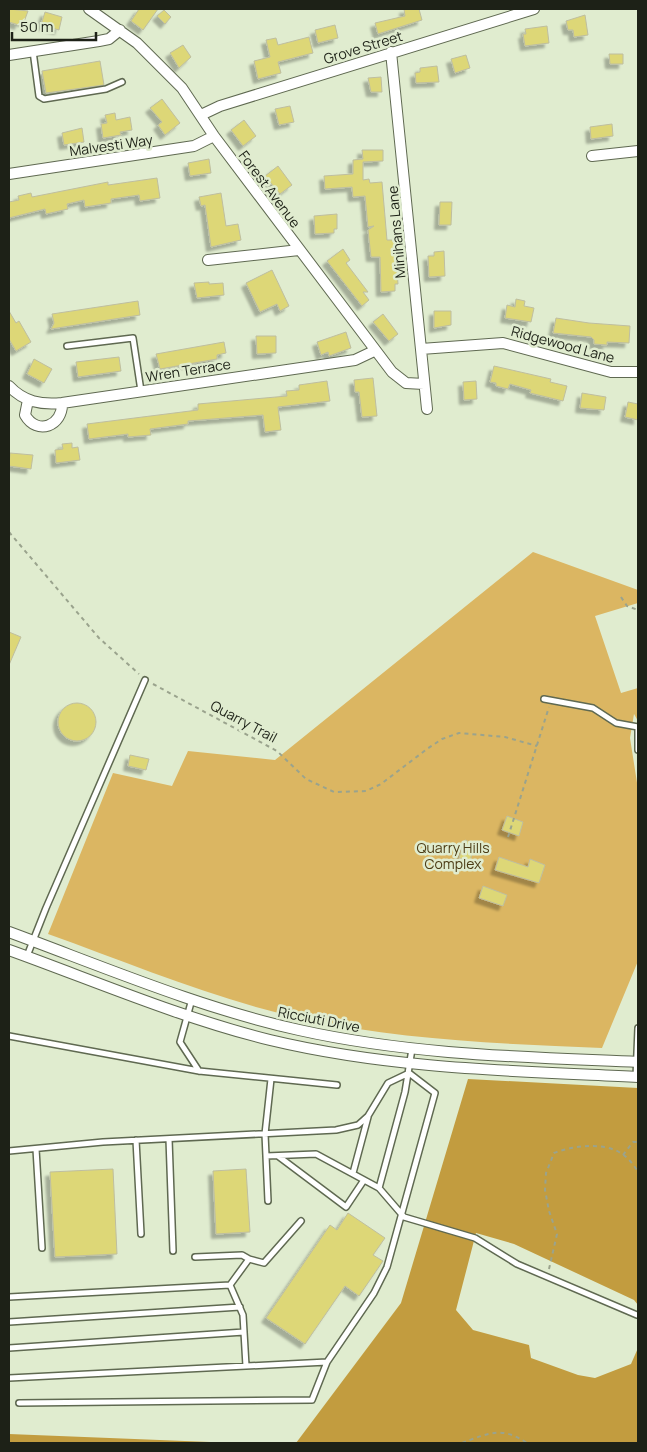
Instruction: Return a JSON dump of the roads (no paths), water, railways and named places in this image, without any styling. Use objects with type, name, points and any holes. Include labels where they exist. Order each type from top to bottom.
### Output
[{"type":"street","name":"Forest Avenue","points":[[90,9],[120,30],[160,64],[182,88],[214,136],[374,351],[401,380],[412,384],[424,384]]},
{"type":"street","name":"Grove Street","points":[[201,115],[220,106],[510,12],[534,9]]},
{"type":"street","points":[[9,55],[104,40],[120,30]]},
{"type":"street","name":"Minihans Lane","points":[[391,52],[427,409]]},
{"type":"street","name":"Malvesti Way","points":[[9,174],[194,146],[214,136]]},
{"type":"street","points":[[592,156],[638,151]]},
{"type":"street","points":[[208,260],[299,250]]},
{"type":"street","name":"Ridgewood Lane","points":[[421,349],[503,343],[611,372],[638,372]]},
{"type":"street","name":"Wren Terrace","points":[[9,386],[28,400],[43,404],[62,403],[355,360],[374,351]]},
{"type":"street","points":[[28,400],[25,415],[30,422],[42,427],[51,426],[58,419],[62,403]]},
{"type":"street","name":"Ricciuti Drive","points":[[9,932],[192,999],[256,1020],[302,1031],[412,1049],[464,1054],[637,1062]]},
{"type":"street","points":[[9,950],[187,1014],[286,1043],[410,1069],[470,1069],[637,1077]]},
{"type":"lane","points":[[33,52],[39,96],[44,99],[106,89],[122,82]]},
{"type":"lane","points":[[67,346],[133,338],[141,391]]},
{"type":"lane","points":[[27,956],[145,680]]},
{"type":"lane","points":[[544,699],[593,708],[616,723],[638,727],[638,750]]},
{"type":"lane","points":[[192,999],[180,1042],[199,1071]]},
{"type":"lane","points":[[637,1077],[638,1028]]},
{"type":"lane","points":[[9,1036],[199,1071],[337,1085]]},
{"type":"lane","points":[[379,1188],[410,1069],[412,1049]]},
{"type":"lane","points":[[352,1173],[368,1116],[388,1083],[410,1069]]},
{"type":"lane","points":[[18,1404],[312,1400],[327,1362],[379,1285],[390,1260],[435,1093],[410,1069]]},
{"type":"lane","points":[[268,1202],[266,1134],[271,1079]]},
{"type":"lane","points":[[9,1151],[136,1140],[336,1130],[358,1125],[368,1116]]},
{"type":"lane","points":[[169,1139],[173,1251]]},
{"type":"lane","points":[[136,1140],[141,1234]]},
{"type":"lane","points":[[36,1149],[42,1248]]},
{"type":"lane","points":[[266,1156],[316,1154],[379,1188],[402,1216],[475,1238],[517,1264],[637,1315]]},
{"type":"lane","points":[[278,1156],[346,1207],[364,1180]]},
{"type":"lane","points":[[195,1257],[242,1255],[264,1263],[301,1222]]},
{"type":"lane","points":[[230,1285],[249,1259]]},
{"type":"lane","points":[[230,1285],[243,1315],[246,1366]]},
{"type":"lane","points":[[9,1297],[230,1285]]},
{"type":"lane","points":[[9,1322],[240,1307]]},
{"type":"lane","points":[[9,1348],[244,1332]]},
{"type":"lane","points":[[9,1378],[327,1362]]},
{"type":"park label","name":"Quarry Hills Complex","points":[[453,856]]}]
